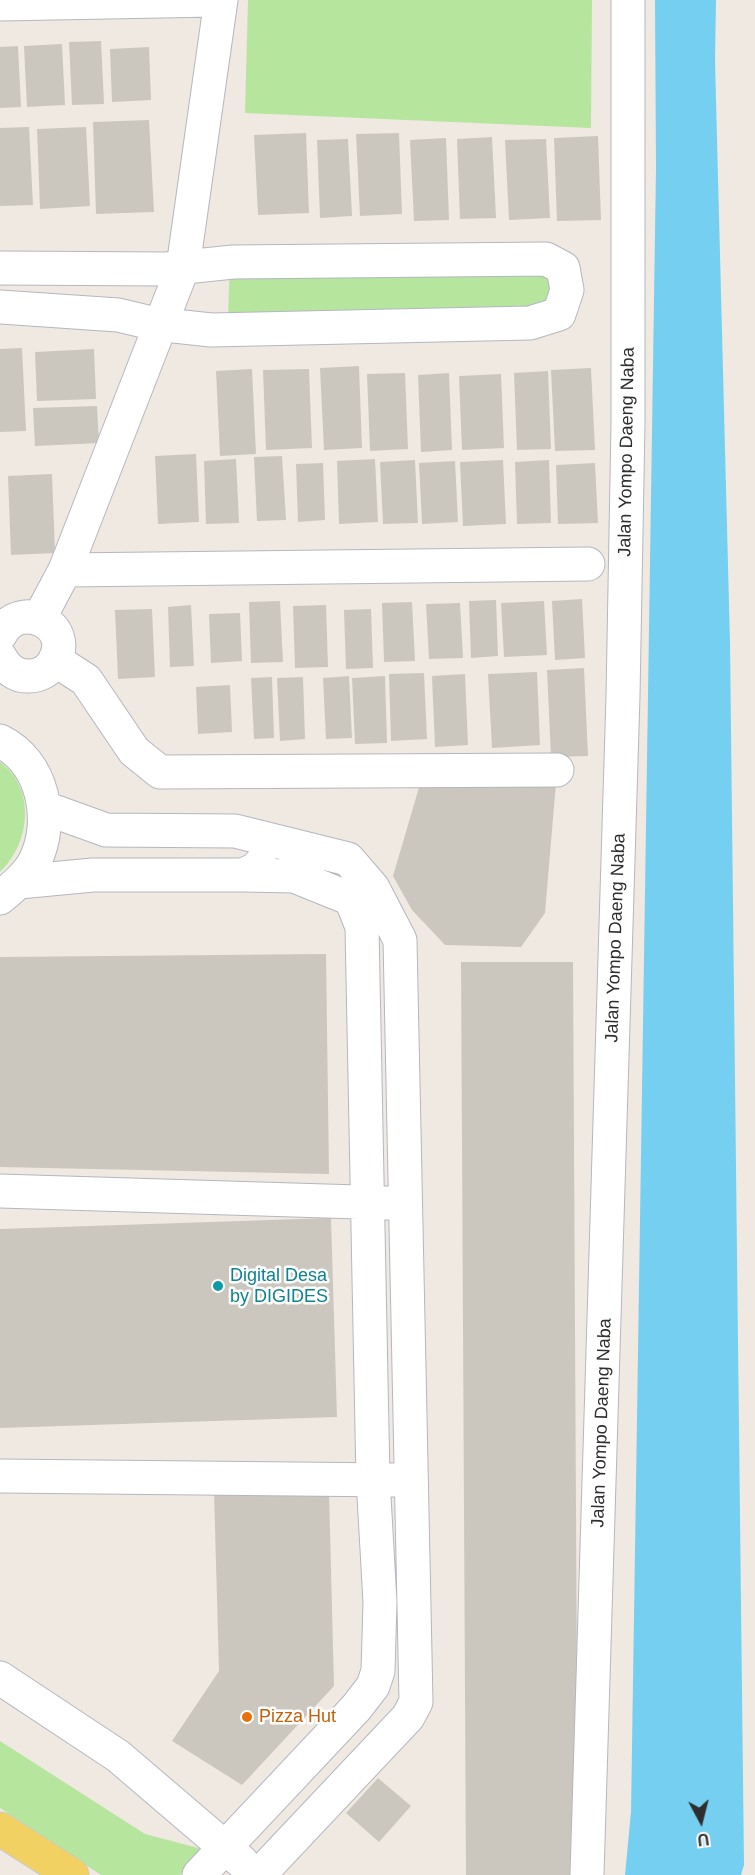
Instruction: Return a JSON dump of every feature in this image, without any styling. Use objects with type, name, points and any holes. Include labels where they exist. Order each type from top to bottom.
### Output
[{"type":"main road","points":[[0,1829],[72,1875]]},
{"type":"street","points":[[0,4],[215,0]]},
{"type":"street","points":[[0,657],[12,671],[30,676],[49,669],[59,651],[55,631],[16,613],[65,570],[183,267],[221,0]]},
{"type":"street","name":"Jalan Yompo Daeng Naba","points":[[587,1875],[623,696],[628,424],[628,0]]},
{"type":"street","points":[[0,268],[183,267],[233,262],[546,259],[563,268],[567,290],[559,314],[530,323],[211,330],[162,325],[118,315],[0,306]]},
{"type":"street","points":[[65,570],[588,564]]},
{"type":"street","points":[[55,660],[86,680],[134,751],[160,772],[557,770]]},
{"type":"street","points":[[0,741],[8,745],[31,769],[40,788],[45,808],[42,844],[34,863],[10,890]]},
{"type":"street","points":[[0,1678],[118,1756],[258,1875],[408,1717],[416,1702],[400,940],[373,888],[348,859],[235,831],[106,830],[45,808]]},
{"type":"street","points":[[235,831],[261,838],[266,854],[258,868],[243,875]]},
{"type":"street","points":[[10,890],[93,875],[294,876],[351,899],[362,927],[373,1479],[380,1602],[378,1671],[373,1686],[356,1708],[199,1875]]},
{"type":"street","points":[[362,927],[385,928],[395,933],[400,940]]},
{"type":"street","points":[[0,1191],[368,1204],[405,1203]]},
{"type":"street","points":[[371,1351],[408,1348]]},
{"type":"street","points":[[0,1476],[411,1481]]},
{"type":"street","points":[[380,1602],[413,1606]]},
{"type":"green space","points":[[248,0],[592,0],[591,128],[245,113]]},
{"type":"green space","points":[[230,254],[571,254],[571,326],[228,321]]},
{"type":"green space","points":[[0,762],[12,773],[20,787],[25,817],[18,847],[0,872]]},
{"type":"green space","points":[[0,1741],[145,1834],[202,1849],[180,1875],[101,1875],[0,1808]]},
{"type":"water","points":[[655,0],[716,0],[715,61],[730,643],[744,1865],[741,1875],[625,1875],[631,1812],[656,168]]},
{"type":"building","points":[[101,41],[104,104],[72,105],[69,42]]},
{"type":"building","points":[[62,44],[65,105],[27,107],[24,46]]},
{"type":"building","points":[[18,46],[21,107],[0,108],[0,47]]},
{"type":"building","points":[[149,47],[151,100],[112,102],[110,49]]},
{"type":"building","points":[[149,120],[154,212],[96,214],[93,122]]},
{"type":"building","points":[[29,127],[33,205],[0,206],[0,128]]},
{"type":"building","points":[[86,127],[90,206],[40,209],[37,129]]},
{"type":"building","points":[[306,133],[309,213],[258,215],[254,135]]},
{"type":"building","points":[[399,133],[402,214],[360,216],[356,134]]},
{"type":"building","points":[[598,136],[601,220],[557,221],[554,138]]},
{"type":"building","points":[[492,137],[496,218],[460,219],[457,139]]},
{"type":"building","points":[[446,138],[449,220],[414,221],[410,140]]},
{"type":"building","points":[[348,139],[352,216],[320,218],[317,140]]},
{"type":"building","points":[[546,139],[550,218],[509,220],[505,140]]},
{"type":"building","points":[[22,348],[26,431],[0,432],[0,349]]},
{"type":"building","points":[[94,349],[96,399],[37,401],[35,352]]},
{"type":"building","points":[[359,366],[362,448],[324,450],[320,368]]},
{"type":"building","points":[[591,368],[595,450],[555,451],[551,370]]},
{"type":"building","points":[[252,369],[256,454],[220,456],[216,371]]},
{"type":"building","points":[[309,369],[312,448],[266,450],[263,370]]},
{"type":"building","points":[[548,371],[551,449],[517,450],[514,373]]},
{"type":"building","points":[[405,373],[408,449],[370,451],[367,374]]},
{"type":"building","points":[[449,373],[452,450],[421,452],[418,375]]},
{"type":"building","points":[[501,374],[504,448],[462,450],[459,376]]},
{"type":"building","points":[[97,406],[99,443],[35,446],[33,408]]},
{"type":"building","points":[[196,454],[199,522],[158,524],[155,456]]},
{"type":"building","points":[[282,456],[286,520],[257,521],[254,457]]},
{"type":"building","points":[[236,459],[239,523],[206,524],[204,461]]},
{"type":"building","points":[[375,459],[378,522],[339,524],[337,461]]},
{"type":"building","points":[[415,460],[418,523],[383,524],[380,462]]},
{"type":"building","points":[[503,460],[506,524],[463,526],[460,462]]},
{"type":"building","points":[[549,460],[551,523],[517,524],[515,462]]},
{"type":"building","points":[[455,461],[458,522],[422,524],[419,463]]},
{"type":"building","points":[[323,463],[325,520],[298,522],[296,464]]},
{"type":"building","points":[[595,463],[598,523],[558,524],[556,465]]},
{"type":"building","points":[[52,474],[55,553],[11,555],[8,476]]},
{"type":"building","points":[[582,599],[585,658],[555,660],[552,601]]},
{"type":"building","points":[[496,600],[498,656],[471,658],[469,601]]},
{"type":"building","points":[[280,601],[283,662],[251,663],[249,602]]},
{"type":"building","points":[[544,601],[547,655],[504,657],[501,603]]},
{"type":"building","points":[[412,602],[415,661],[384,662],[382,603]]},
{"type":"building","points":[[460,603],[463,658],[429,659],[426,604]]},
{"type":"building","points":[[191,605],[194,666],[170,667],[168,607]]},
{"type":"building","points":[[326,605],[328,667],[295,668],[293,606]]},
{"type":"building","points":[[152,609],[155,677],[118,679],[115,610]]},
{"type":"building","points":[[371,609],[373,668],[346,669],[344,610]]},
{"type":"building","points":[[240,613],[242,661],[211,663],[209,614]]},
{"type":"building","points":[[584,668],[588,756],[551,757],[547,670]]},
{"type":"building","points":[[537,672],[540,745],[492,748],[488,674]]},
{"type":"building","points":[[424,673],[427,739],[391,741],[389,674]]},
{"type":"building","points":[[465,674],[468,745],[435,747],[432,676]]},
{"type":"building","points":[[349,676],[352,738],[326,739],[323,678]]},
{"type":"building","points":[[385,676],[387,743],[355,744],[352,678]]},
{"type":"building","points":[[272,677],[274,738],[254,739],[251,678]]},
{"type":"building","points":[[303,677],[305,739],[280,741],[277,678]]},
{"type":"building","points":[[230,685],[232,732],[198,734],[196,687]]},
{"type":"building","points":[[556,783],[545,913],[521,947],[445,945],[412,910],[393,876],[420,784]]},
{"type":"building","points":[[326,954],[329,1174],[0,1167],[0,957]]},
{"type":"building","points":[[461,962],[573,962],[578,1875],[466,1875]]},
{"type":"building","points":[[331,1218],[337,1417],[0,1428],[0,1229]]},
{"type":"building","points":[[214,1491],[329,1492],[334,1686],[242,1785],[172,1741],[219,1671]]},
{"type":"building","points":[[378,1778],[411,1806],[379,1842],[346,1813]]},
{"type":"place","name":"Digital Desa by DIGIDES","points":[[218,1286]]},
{"type":"place","name":"Pizza Hut","points":[[247,1717]]}]
